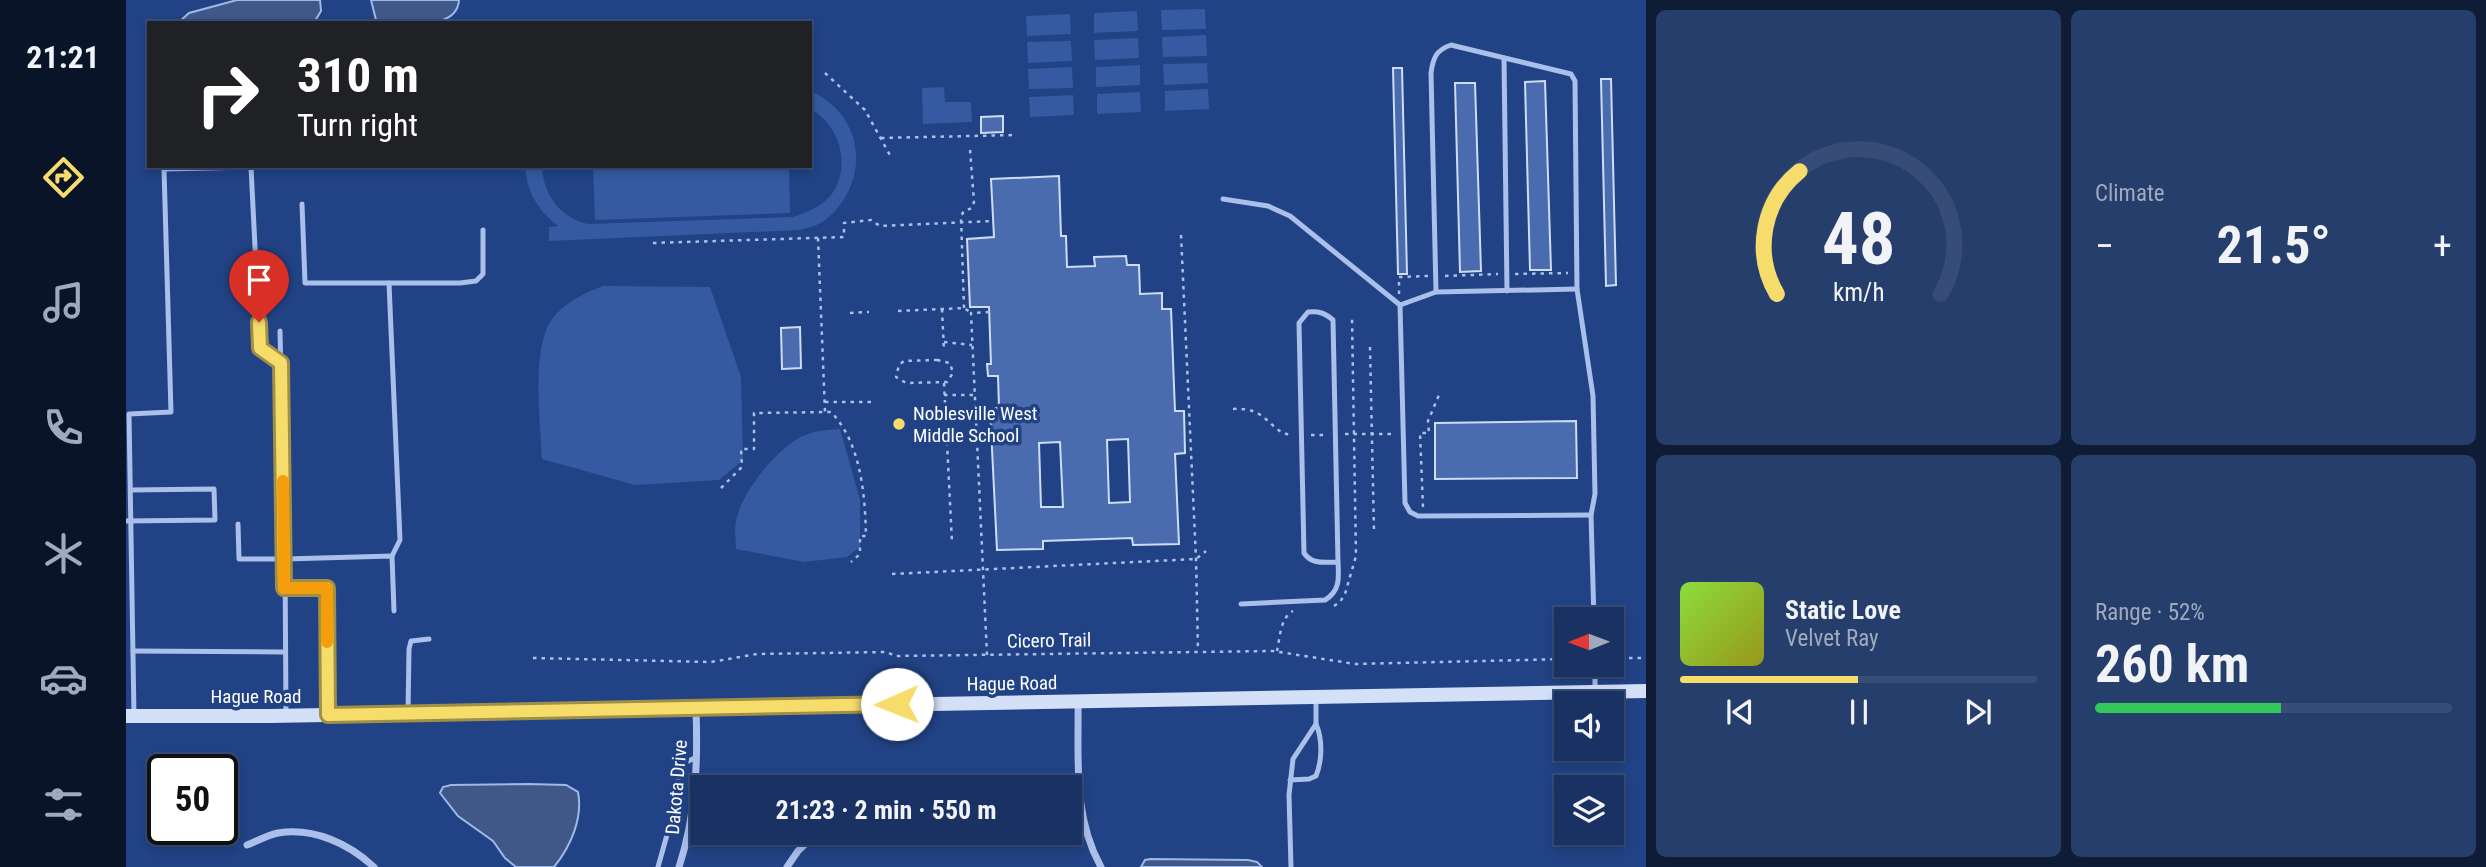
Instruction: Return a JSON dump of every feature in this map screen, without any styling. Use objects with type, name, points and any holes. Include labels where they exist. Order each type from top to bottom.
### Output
[{"type":"main road","name":"Hague Road","points":[[1624,691],[1646,691]]},
{"type":"main road","name":"Hague Road","points":[[130,716],[286,716],[1554,693]]},
{"type":"street","points":[[1078,701],[1080,811],[1088,842],[1101,867]]},
{"type":"street","name":"Dakota Drive","points":[[679,867],[693,811],[696,708]]},
{"type":"street","points":[[247,845],[277,833],[320,835],[358,853],[374,867]]},
{"type":"street","points":[[788,867],[804,845]]},
{"type":"lane","points":[[1436,292],[1431,87],[1433,59],[1440,49],[1451,45],[1571,74],[1575,81],[1577,289],[1592,396],[1595,494],[1591,515],[1594,607]]},
{"type":"lane","points":[[1504,58],[1507,291]]},
{"type":"lane","points":[[130,716],[133,651],[129,593],[129,414],[171,412],[164,169],[208,168]]},
{"type":"lane","points":[[251,168],[260,348],[281,363]]},
{"type":"lane","points":[[1223,200],[1268,206],[1290,216],[1400,305],[1405,503],[1409,512],[1418,516],[1591,515]]},
{"type":"lane","points":[[302,204],[305,283],[475,281],[483,274],[484,230]]},
{"type":"lane","points":[[389,284],[400,540],[392,556],[394,611]]},
{"type":"lane","points":[[1400,305],[1436,292],[1577,289]]},
{"type":"lane","points":[[1241,604],[1325,600],[1334,594],[1339,582],[1333,320],[1317,311],[1308,312],[1299,323],[1304,554],[1308,560],[1338,562]]},
{"type":"lane","points":[[280,331],[286,716]]},
{"type":"lane","points":[[129,521],[215,520],[214,489],[131,490]]},
{"type":"lane","points":[[239,524],[240,559],[392,556]]},
{"type":"lane","points":[[284,588],[327,588],[328,715]]},
{"type":"lane","points":[[408,713],[411,641],[429,639]]},
{"type":"lane","points":[[133,651],[285,652]]},
{"type":"lane","points":[[1290,780],[1316,776],[1321,764],[1316,697]]},
{"type":"lane","points":[[1292,867],[1289,795],[1293,759],[1317,724]]},
{"type":"lane","points":[[658,867],[673,817],[680,769],[684,763],[696,757]]},
{"type":"path","points":[[825,73],[865,110],[891,157]]},
{"type":"path","points":[[881,138],[1015,135]]},
{"type":"path","points":[[964,308],[961,223],[964,211],[972,208],[974,202],[970,149]]},
{"type":"path","points":[[653,243],[844,237],[844,223],[871,220],[880,226],[993,221]]},
{"type":"path","points":[[1181,235],[1198,651]]},
{"type":"path","points":[[818,238],[825,412]]},
{"type":"path","points":[[1400,305],[1399,277],[1424,276]]},
{"type":"path","points":[[898,311],[964,308],[971,313],[989,312]]},
{"type":"path","points":[[942,309],[944,351]]},
{"type":"path","points":[[850,313],[869,312]]},
{"type":"path","points":[[971,313],[987,655]]},
{"type":"path","points":[[944,342],[973,345]]},
{"type":"path","points":[[1370,347],[1374,532]]},
{"type":"path","points":[[944,360],[950,363],[953,373],[951,379],[944,383],[906,383],[896,377],[896,371],[904,361],[944,360]]},
{"type":"path","points":[[944,383],[951,541]]},
{"type":"path","points":[[944,395],[975,395]]},
{"type":"path","points":[[1423,516],[1420,433],[1429,433],[1428,421],[1438,395]]},
{"type":"path","points":[[825,402],[871,402]]},
{"type":"path","points":[[1233,409],[1247,408],[1256,411],[1286,435],[1293,436]]},
{"type":"path","points":[[721,488],[742,467],[741,449],[754,449],[754,412],[831,412],[845,426],[864,488],[866,536],[860,536],[860,554],[851,562]]},
{"type":"path","points":[[1344,435],[1394,434]]},
{"type":"path","points":[[1310,435],[1328,435]]},
{"type":"path","points":[[892,574],[1196,559],[1206,551]]},
{"type":"path","name":"Cicero Trail","points":[[533,658],[711,662],[757,654],[887,652],[895,656],[1273,651],[1355,664],[1554,659]]},
{"type":"path","points":[[1624,659],[1646,658]]},
{"type":"shaded area","points":[[237,0],[320,0],[321,11],[315,21],[180,21],[189,13]]},
{"type":"shaded area","points":[[371,0],[459,0],[450,17],[440,21],[376,20]]},
{"type":"shaded area","points":[[1205,9],[1206,29],[1162,30],[1161,10]]},
{"type":"shaded area","points":[[1137,11],[1138,31],[1094,33],[1094,13]]},
{"type":"shaded area","points":[[1070,14],[1071,34],[1027,36],[1026,16]]},
{"type":"shaded area","points":[[1206,35],[1207,56],[1163,57],[1162,37]]},
{"type":"shaded area","points":[[1138,38],[1139,58],[1095,60],[1094,40]]},
{"type":"shaded area","points":[[1071,41],[1072,61],[1028,63],[1027,42]]},
{"type":"shaded area","points":[[1207,63],[1208,83],[1164,85],[1163,64]]},
{"type":"shaded area","points":[[1140,65],[1140,85],[1096,87],[1096,67]]},
{"type":"shaded area","points":[[1072,67],[1073,88],[1029,89],[1028,69]]},
{"type":"shaded area","points":[[944,87],[945,102],[971,102],[972,122],[923,124],[922,88]]},
{"type":"shaded area","points":[[1208,89],[1209,109],[1165,111],[1165,91]]},
{"type":"shaded area","points":[[812,92],[828,101],[842,115],[856,148],[856,166],[851,185],[842,202],[829,217],[800,230],[549,241],[549,227],[558,226],[545,214],[528,185],[525,168],[542,168],[546,186],[555,204],[578,221],[588,224],[793,217],[809,211],[827,199],[841,172],[840,147],[829,125],[812,110]]},
{"type":"shaded area","points":[[1140,92],[1141,112],[1097,114],[1097,94]]},
{"type":"shaded area","points":[[1073,95],[1074,115],[1030,117],[1029,97]]},
{"type":"shaded area","points":[[593,168],[789,168],[790,213],[595,220]]},
{"type":"shaded area","points":[[603,286],[710,287],[741,377],[743,460],[719,480],[635,485],[542,459],[538,383],[542,344],[556,314],[584,294]]},
{"type":"shaded area","points":[[840,429],[860,499],[860,547],[847,557],[804,562],[736,549],[735,524],[739,510],[751,487],[768,464],[802,436]]},
{"type":"shaded area","points":[[451,785],[566,785],[578,792],[577,822],[566,850],[554,867],[516,867],[505,858],[493,841],[458,816],[440,793],[443,787]]},
{"type":"shaded area","points":[[1145,860],[1248,860],[1257,862],[1262,867],[1141,867]]},
{"type":"building","points":[[1393,68],[1402,68],[1407,274],[1398,274]]},
{"type":"building","points":[[1601,79],[1611,79],[1616,285],[1606,286]]},
{"type":"building","points":[[1545,81],[1551,270],[1530,270],[1525,82]]},
{"type":"building","points":[[1455,83],[1475,83],[1481,271],[1460,272]]},
{"type":"building","points":[[1003,116],[1003,132],[981,133],[981,117]]},
{"type":"building","points":[[1059,176],[1061,236],[1066,236],[1067,267],[1095,266],[1094,257],[1126,256],[1127,265],[1139,265],[1140,294],[1162,293],[1162,309],[1171,309],[1175,411],[1184,411],[1185,453],[1175,454],[1179,544],[1133,545],[1132,538],[1043,541],[1043,549],[997,550],[990,408],[999,408],[998,376],[988,376],[987,364],[991,364],[989,307],[970,307],[967,239],[994,237],[991,179]],"holes":[[[1128,439],[1130,502],[1109,503],[1107,440]],[[1060,442],[1063,507],[1041,507],[1039,443]]]},
{"type":"building","points":[[800,327],[801,368],[782,369],[781,328]]},
{"type":"building","points":[[1576,421],[1577,478],[1435,479],[1435,423]]},
{"type":"slow traffic","points":[[283,481],[284,588],[327,588],[327,642]]},
{"type":"place","name":"Noblesville West Middle School","points":[[899,424]]},
{"type":"route","points":[[259,322],[260,348],[281,363],[284,588],[327,588],[328,715],[897,704]]}]
